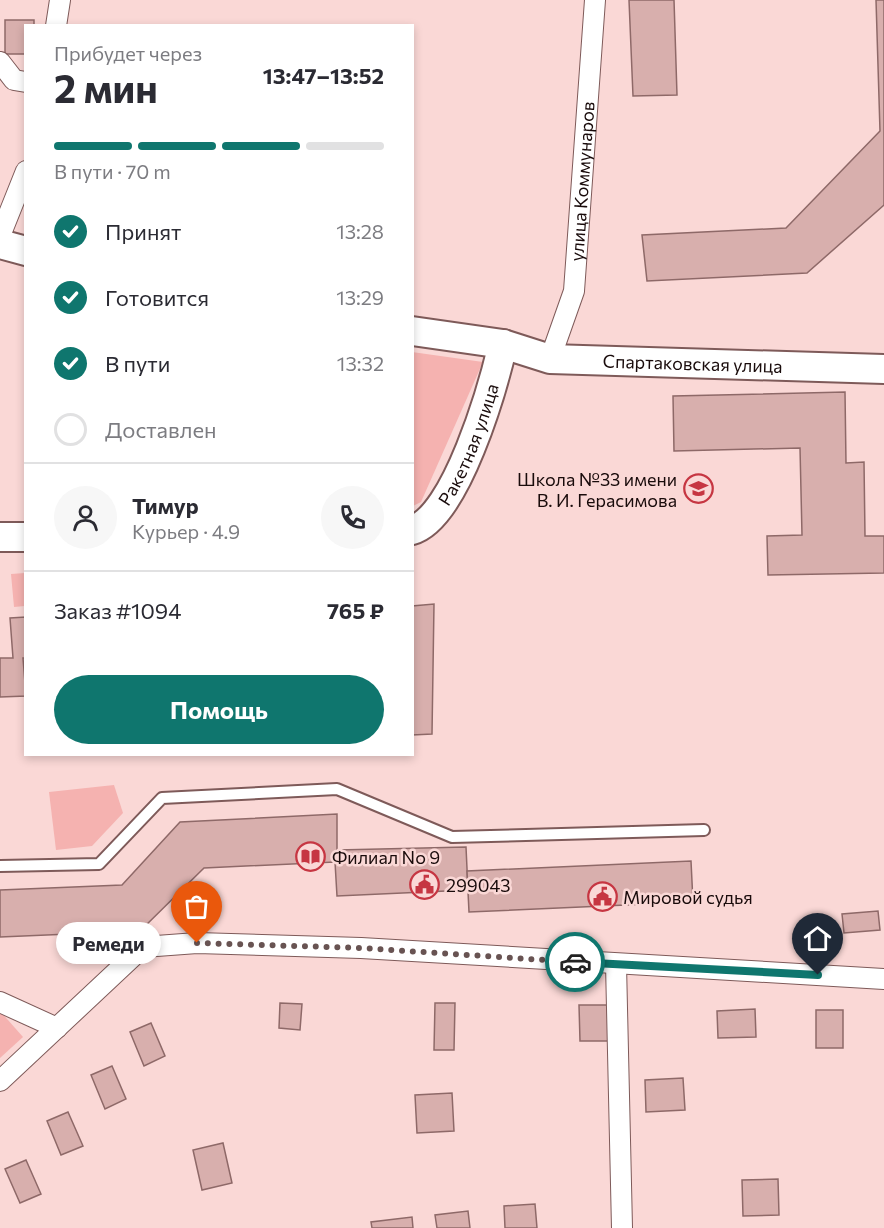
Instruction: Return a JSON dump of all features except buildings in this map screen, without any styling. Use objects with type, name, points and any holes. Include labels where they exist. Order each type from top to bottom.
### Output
[{"type":"main road","points":[[0,244],[24,250]]},
{"type":"main road","name":"Спартаковская улица","points":[[414,331],[503,345],[550,359],[884,369]]},
{"type":"main road","name":"Ракетная улица","points":[[414,529],[423,527],[442,506],[450,491],[482,421],[503,345]]},
{"type":"main road","points":[[0,537],[24,537]]},
{"type":"street","points":[[56,24],[60,0]]},
{"type":"street","name":"улица Коммунаров","points":[[550,359],[574,291],[595,0]]},
{"type":"street","points":[[0,62],[14,80],[24,82]]},
{"type":"street","points":[[0,236],[24,176]]},
{"type":"street","points":[[0,1081],[143,947],[197,943],[349,948],[884,979]]},
{"type":"street","points":[[616,964],[622,1228]]},
{"type":"street","points":[[0,1002],[57,1028]]},
{"type":"lane","points":[[0,866],[99,864],[162,798],[337,789],[452,837],[704,830]]},
{"type":"shaded area","points":[[414,352],[483,362],[421,502],[414,506]]},
{"type":"shaded area","points":[[24,573],[24,606],[14,607],[11,574]]},
{"type":"shaded area","points":[[114,785],[123,813],[92,846],[56,850],[49,792]]},
{"type":"shaded area","points":[[0,1011],[23,1037],[0,1058]]},
{"type":"way so far","points":[[197,943],[361,948],[575,962]]},
{"type":"place","name":"Школа №33 имени В. И. Герасимова","points":[[698,489]]},
{"type":"place","name":"Филиал No 9","points":[[311,857]]},
{"type":"place","name":"299043","points":[[425,885]]},
{"type":"place","name":"Мировой судья","points":[[602,897]]},
{"type":"place","name":"Ремеди","points":[[197,943]]},
{"type":"route","points":[[575,962],[818,975]]}]
